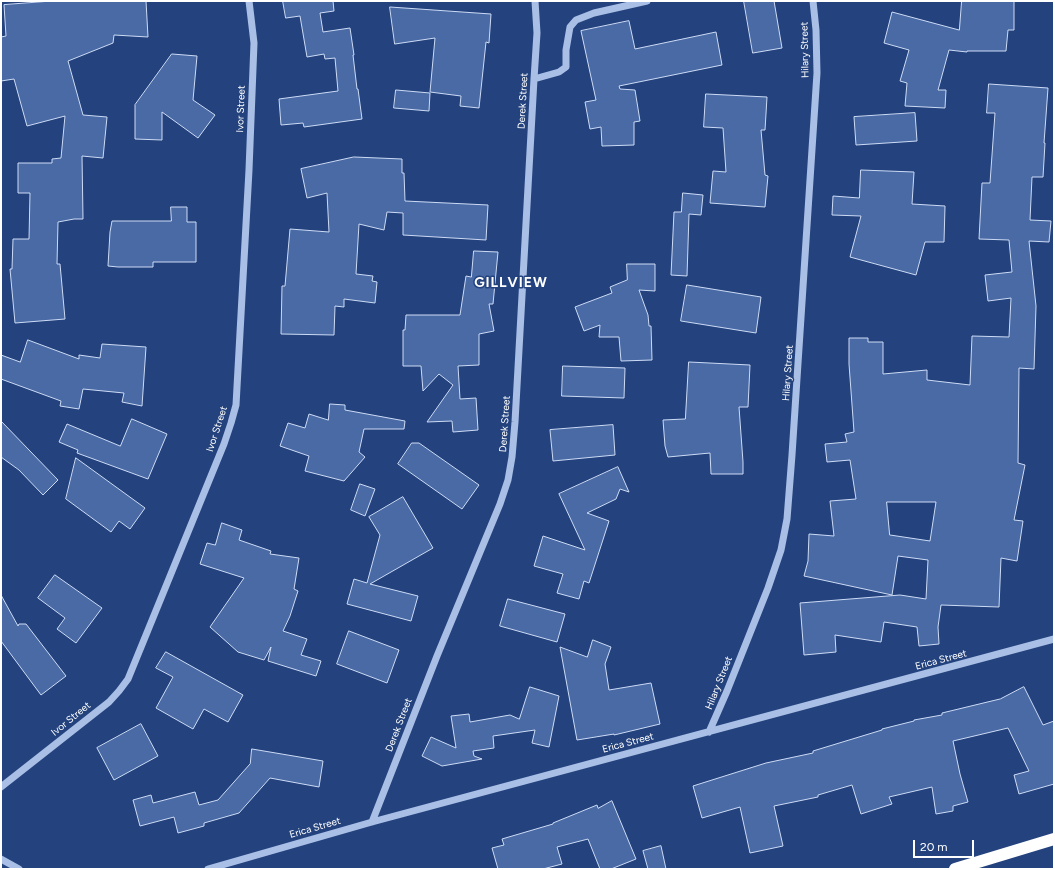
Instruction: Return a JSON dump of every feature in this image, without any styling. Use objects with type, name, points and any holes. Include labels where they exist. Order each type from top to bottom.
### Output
[{"type":"highway","points":[[955,869],[1054,840]]},
{"type":"street","name":"Ivor Street","points":[[1,786],[109,702],[128,679],[224,444],[231,423],[236,405],[249,170],[254,43],[249,1]]},
{"type":"street","name":"Derek Street","points":[[372,822],[437,656],[500,504],[508,480],[512,457],[515,422],[534,78],[536,33],[535,1]]},
{"type":"street","points":[[534,78],[559,72],[566,68],[566,50],[570,27],[576,20],[594,13],[647,1]]},
{"type":"street","name":"Hilary Street","points":[[709,732],[768,588],[781,550],[787,519],[817,73],[816,30],[813,1]]},
{"type":"street","name":"Erica Street","points":[[208,869],[372,822],[1054,640]]},
{"type":"street","points":[[1,859],[19,869]]},
{"type":"building","points":[[52,1],[146,1],[148,37],[114,35],[113,43],[68,61],[83,115],[107,117],[103,158],[82,156],[83,219],[58,222],[57,264],[60,264],[65,319],[15,323],[10,269],[12,269],[13,239],[29,239],[30,193],[18,193],[18,163],[52,163],[52,159],[61,158],[65,116],[27,126],[14,79],[1,81],[1,37],[6,36],[4,5]]},
{"type":"building","points":[[283,1],[333,1],[334,11],[320,13],[323,32],[350,28],[362,119],[304,127],[303,123],[281,125],[279,99],[338,91],[335,58],[325,59],[324,54],[307,57],[300,16],[286,18]]},
{"type":"building","points":[[744,1],[774,1],[782,48],[753,53]]},
{"type":"building","points":[[962,1],[1014,1],[1014,30],[1008,30],[1006,51],[967,52],[949,50],[938,90],[946,90],[945,108],[905,106],[907,83],[900,81],[909,50],[884,43],[892,12],[959,30]]},
{"type":"building","points":[[390,7],[491,14],[489,43],[486,42],[479,108],[460,106],[461,96],[430,92],[435,38],[395,44]]},
{"type":"building","points":[[629,21],[635,49],[716,32],[722,65],[619,86],[620,89],[635,90],[640,121],[634,122],[634,145],[602,146],[601,127],[590,129],[585,102],[596,100],[581,31]]},
{"type":"building","points":[[172,54],[197,56],[193,100],[215,115],[198,138],[162,112],[162,140],[135,139],[135,105]]},
{"type":"building","points":[[989,84],[1048,88],[1043,177],[1032,177],[1030,220],[1051,221],[1049,242],[1029,241],[1036,306],[1034,369],[1019,368],[1018,463],[1025,465],[1014,520],[1023,521],[1017,561],[1001,558],[999,607],[941,605],[938,627],[939,644],[919,646],[917,627],[884,622],[881,642],[835,635],[836,652],[804,655],[800,603],[900,595],[926,599],[928,560],[898,556],[892,595],[804,576],[808,561],[809,534],[834,536],[830,501],[856,499],[850,460],[827,462],[825,444],[847,442],[845,434],[854,432],[849,364],[849,338],[868,338],[868,342],[883,342],[883,374],[927,370],[927,380],[970,385],[972,336],[1009,337],[1011,298],[988,301],[985,275],[1012,272],[1009,240],[979,239],[982,183],[990,183],[995,113],[987,113]],"holes":[[[887,502],[936,502],[930,541],[890,535]]]},
{"type":"building","points":[[396,90],[430,93],[429,111],[394,108]]},
{"type":"building","points":[[706,94],[767,97],[765,130],[761,130],[765,175],[768,176],[765,207],[710,203],[713,171],[726,172],[723,128],[704,127]]},
{"type":"building","points":[[915,113],[917,141],[856,145],[854,117]]},
{"type":"building","points":[[354,157],[402,159],[405,201],[488,205],[486,240],[403,235],[403,213],[387,212],[384,230],[359,224],[356,274],[373,276],[372,281],[377,282],[375,303],[344,299],[344,307],[335,306],[334,335],[281,334],[282,286],[285,286],[290,229],[329,232],[327,193],[307,198],[301,169]]},
{"type":"building","points":[[861,170],[914,172],[912,204],[945,206],[944,242],[925,242],[916,275],[850,257],[861,216],[832,215],[833,196],[859,198]]},
{"type":"building","points":[[683,193],[703,195],[701,215],[689,214],[687,276],[671,275],[674,212],[681,212]]},
{"type":"building","points":[[171,207],[187,207],[187,222],[196,222],[196,262],[153,262],[153,267],[108,266],[112,221],[171,221]]},
{"type":"building","points":[[474,251],[498,252],[493,304],[489,304],[494,331],[479,334],[479,365],[458,366],[460,399],[476,398],[478,430],[453,432],[452,421],[427,422],[453,385],[439,374],[423,391],[421,366],[403,366],[403,330],[405,330],[406,315],[460,315],[466,276],[471,277]]},
{"type":"building","points":[[627,264],[655,264],[655,291],[639,290],[648,315],[649,326],[651,326],[652,360],[621,361],[619,337],[599,337],[600,325],[584,331],[575,307],[612,293],[610,287],[627,280]]},
{"type":"building","points":[[687,285],[761,297],[756,333],[681,321]]},
{"type":"building","points":[[28,340],[79,359],[79,355],[100,358],[102,344],[146,347],[142,406],[122,402],[124,393],[83,389],[79,409],[60,406],[61,401],[1,379],[1,355],[20,362]]},
{"type":"building","points":[[689,362],[750,365],[748,407],[739,407],[743,474],[711,474],[710,453],[668,457],[665,446],[663,420],[685,419]]},
{"type":"building","points":[[563,366],[625,368],[624,398],[562,396]]},
{"type":"building","points":[[330,404],[345,405],[345,410],[405,421],[404,429],[364,429],[359,452],[365,457],[344,481],[305,471],[309,456],[280,446],[288,423],[305,428],[309,414],[328,420]]},
{"type":"building","points":[[132,419],[167,434],[148,479],[77,453],[78,450],[59,442],[67,424],[120,446]]},
{"type":"building","points":[[1,421],[58,480],[43,495],[19,470],[1,457]]},
{"type":"building","points":[[613,425],[615,455],[553,461],[550,430]]},
{"type":"building","points":[[412,443],[419,443],[479,485],[462,509],[398,464]]},
{"type":"building","points":[[76,458],[145,508],[130,529],[119,521],[111,532],[66,499]]},
{"type":"building","points":[[618,467],[629,492],[620,489],[616,499],[587,513],[609,521],[589,583],[584,581],[579,599],[557,593],[563,574],[534,566],[543,536],[585,550],[559,494]]},
{"type":"building","points":[[360,484],[375,489],[365,516],[351,510]]},
{"type":"building","points":[[403,497],[433,548],[370,584],[418,596],[411,621],[347,604],[354,579],[367,583],[380,535],[369,517]]},
{"type":"building","points":[[222,523],[242,530],[239,540],[271,551],[270,554],[299,558],[294,589],[298,591],[290,616],[283,631],[307,639],[301,655],[321,661],[316,676],[268,661],[271,647],[264,660],[238,652],[210,627],[244,578],[200,564],[207,543],[215,545]]},
{"type":"building","points":[[55,575],[102,608],[76,643],[57,629],[65,618],[38,598]]},
{"type":"building","points":[[1,595],[18,626],[19,624],[26,624],[66,676],[41,695],[1,641]]},
{"type":"building","points":[[508,599],[565,614],[557,642],[500,626]]},
{"type":"building","points":[[349,631],[399,650],[387,683],[337,664]]},
{"type":"building","points":[[593,640],[611,647],[605,664],[609,690],[651,683],[660,724],[614,735],[577,740],[560,647],[587,657]]},
{"type":"building","points":[[166,652],[243,695],[228,722],[204,709],[193,729],[156,708],[173,677],[156,668]]},
{"type":"building","points":[[530,687],[559,696],[549,747],[532,743],[535,730],[493,736],[494,748],[473,751],[474,756],[482,759],[442,766],[422,756],[431,737],[456,748],[451,716],[469,714],[470,722],[510,715],[519,719]]},
{"type":"building","points":[[1024,687],[1043,725],[1054,721],[1054,784],[1019,794],[1014,775],[1029,771],[1008,728],[953,741],[968,802],[953,806],[953,811],[936,814],[932,787],[889,797],[892,804],[861,814],[852,785],[818,795],[818,797],[774,806],[783,846],[750,853],[740,807],[702,818],[693,786],[766,763],[813,753],[813,751],[882,729],[914,720],[942,715],[942,713],[1000,699]]},
{"type":"building","points":[[141,724],[158,756],[114,780],[97,748]]},
{"type":"building","points":[[252,749],[323,761],[319,787],[270,778],[239,813],[204,823],[204,826],[178,833],[174,817],[140,826],[133,800],[151,795],[153,803],[195,792],[199,805],[218,800],[250,764]]},
{"type":"building","points":[[612,801],[636,859],[611,869],[600,869],[588,839],[557,847],[562,864],[543,869],[498,869],[492,848],[504,845],[502,839],[553,824],[597,805],[598,808]]},
{"type":"building","points":[[661,846],[666,869],[648,869],[643,851]]},
{"type":"district","name":"GILLVIEW","points":[[511,283]]}]
